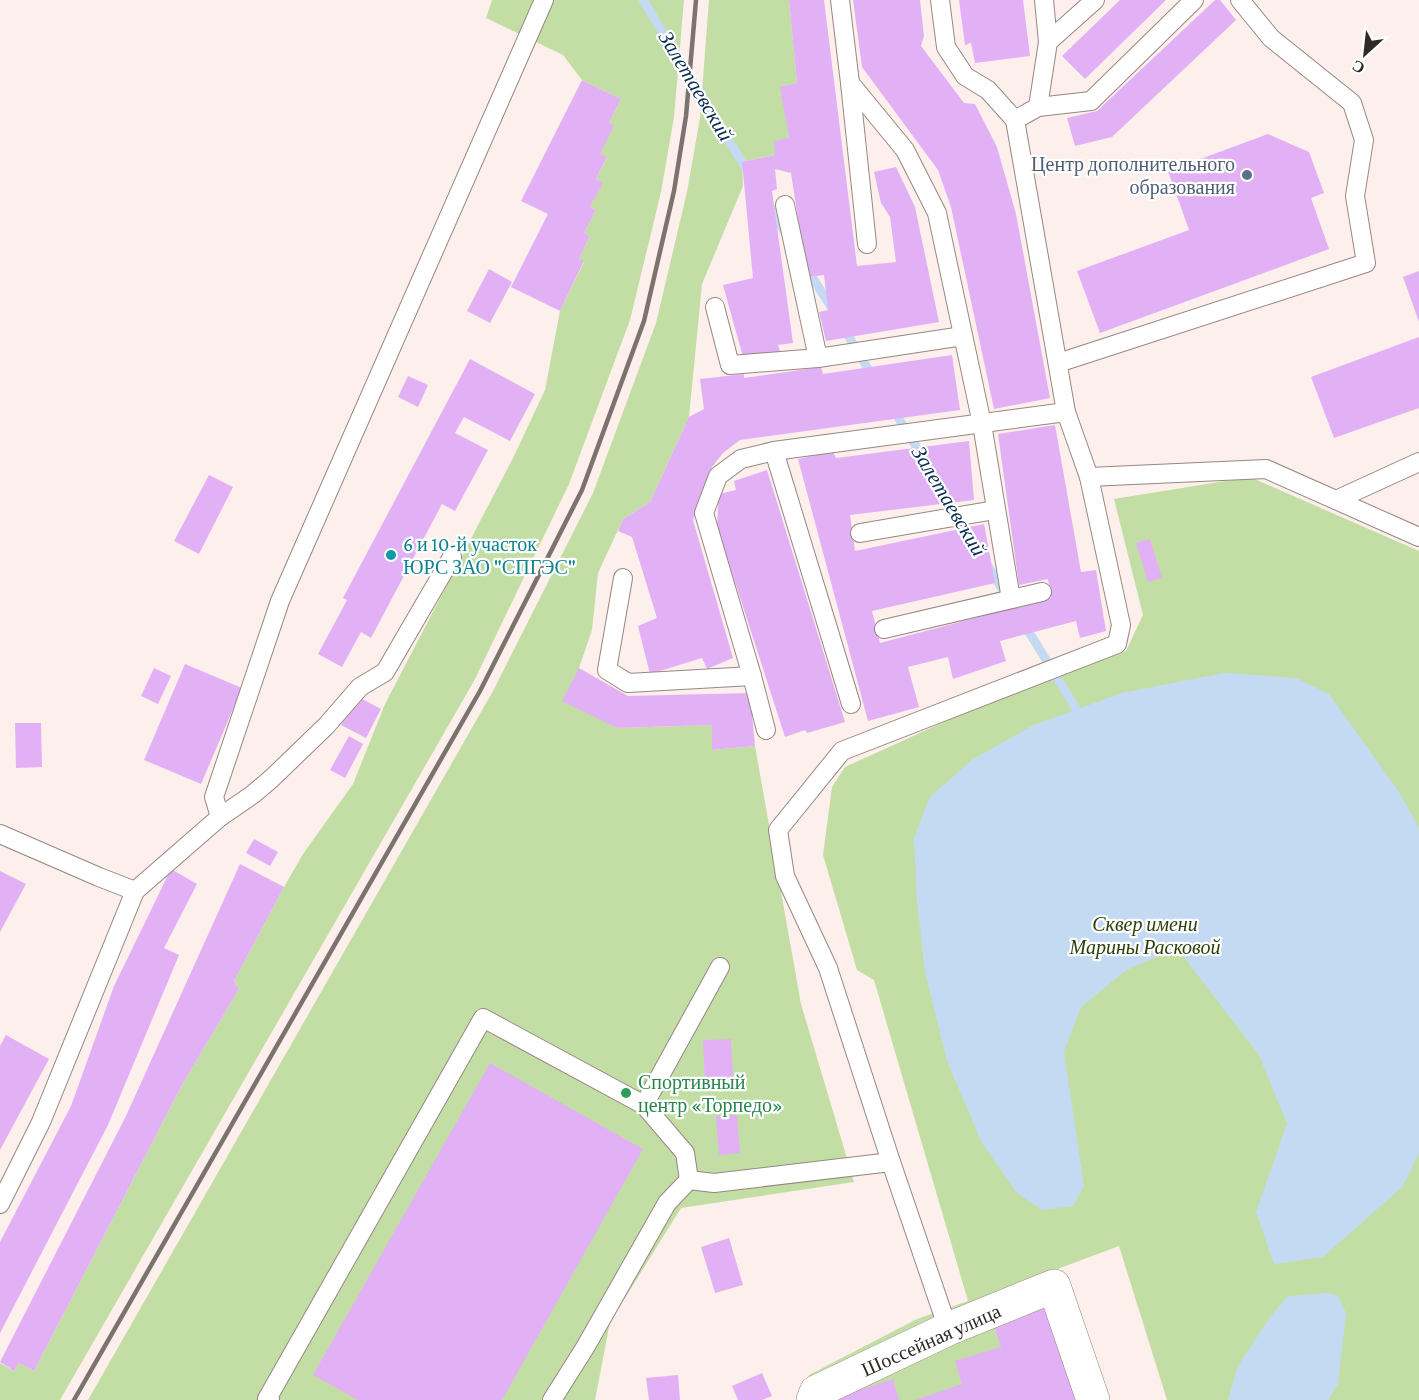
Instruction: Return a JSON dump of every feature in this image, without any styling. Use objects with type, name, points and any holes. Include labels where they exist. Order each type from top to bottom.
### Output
[{"type":"street","name":"Шоссейная улица","points":[[813,1400],[816,1392],[948,1329],[1054,1286],[1093,1400]]},
{"type":"lane","points":[[220,817],[214,797],[280,601],[544,0]]},
{"type":"lane","points":[[840,0],[867,244]]},
{"type":"lane","points":[[940,0],[946,47],[965,76],[988,90],[1015,120],[1066,412],[1089,477],[1121,625],[1117,644],[842,751],[778,830],[785,876],[828,968],[948,1329]]},
{"type":"lane","points":[[1038,107],[1048,42],[1044,0]]},
{"type":"lane","points":[[1048,42],[1095,0]]},
{"type":"lane","points":[[1015,120],[1038,107],[1091,101],[1194,0]]},
{"type":"lane","points":[[1058,363],[1366,263],[1355,196],[1364,140],[1352,103],[1271,38],[1240,0]]},
{"type":"lane","points":[[850,83],[905,150],[937,213],[982,424],[1011,599]]},
{"type":"lane","points":[[785,205],[818,358]]},
{"type":"lane","points":[[715,307],[730,365],[818,358],[963,336]]},
{"type":"lane","points":[[766,730],[704,513],[718,476],[741,459],[774,451],[1066,412]]},
{"type":"lane","points":[[774,451],[851,704]]},
{"type":"lane","points":[[1335,500],[1419,462]]},
{"type":"lane","points":[[1089,477],[1266,468],[1419,537]]},
{"type":"lane","points":[[860,533],[995,510]]},
{"type":"lane","points":[[0,1204],[41,1122],[135,891],[220,817],[271,779],[326,726],[360,687],[385,672],[452,557]]},
{"type":"lane","points":[[623,578],[607,670],[628,683],[752,676]]},
{"type":"lane","points":[[884,629],[1042,592]]},
{"type":"lane","points":[[0,834],[135,891]]},
{"type":"lane","points":[[644,1105],[720,967]]},
{"type":"lane","points":[[270,1400],[267,1399],[483,1018],[644,1105],[685,1153],[689,1180]]},
{"type":"lane","points":[[689,1180],[714,1183],[891,1162]]},
{"type":"lane","points":[[552,1400],[586,1346],[667,1203],[689,1180]]},
{"type":"green space","points":[[492,0],[684,0],[674,117],[661,192],[630,320],[569,484],[474,681],[60,1400],[0,1400],[0,1363],[14,1371],[19,1363],[34,1371],[182,1085],[239,989],[234,981],[284,887],[303,854],[353,784],[385,704],[514,456],[545,390],[560,311],[584,262],[579,259],[590,236],[584,233],[596,210],[590,207],[602,183],[596,179],[607,158],[600,154],[609,123],[621,99],[582,80],[563,55],[486,18]]},
{"type":"green space","points":[[709,0],[789,0],[797,83],[781,87],[789,138],[775,155],[742,162],[743,186],[702,284],[689,417],[650,502],[623,519],[598,573],[592,630],[579,668],[617,728],[712,725],[712,750],[755,746],[801,1004],[854,1182],[681,1208],[610,1322],[595,1400],[88,1400],[493,691],[593,493],[656,323],[687,192],[700,118]]},
{"type":"green space","name":"Сквер имени Марины Расковой","points":[[1250,477],[1419,551],[1419,1400],[1167,1400],[1119,1246],[1044,1274],[1084,1400],[797,1400],[809,1375],[917,1319],[968,1301],[874,980],[857,970],[823,855],[832,787],[845,767],[975,708],[1126,651],[1143,615],[1114,499]]},
{"type":"water","points":[[1224,673],[1296,678],[1329,694],[1399,792],[1419,828],[1419,1153],[1403,1186],[1323,1257],[1274,1264],[1256,1212],[1287,1124],[1259,1055],[1183,956],[1162,954],[1125,971],[1081,1007],[1064,1052],[1084,1186],[1073,1206],[1042,1210],[1017,1193],[982,1143],[947,1061],[925,972],[917,901],[914,838],[930,797],[973,759],[1034,725],[1122,693]]},
{"type":"water","points":[[1328,1293],[1338,1296],[1346,1313],[1338,1384],[1328,1400],[1228,1400],[1238,1366],[1270,1317],[1288,1296]]},
{"type":"building","points":[[789,0],[824,0],[857,266],[896,262],[890,217],[881,203],[874,172],[896,167],[915,207],[939,322],[826,341],[819,312],[828,310],[824,275],[807,277],[791,173],[775,169],[777,189],[772,191],[793,343],[778,345],[780,352],[743,357],[723,285],[753,278],[742,162],[775,155],[774,141],[789,138],[780,87],[797,83]]},
{"type":"building","points":[[853,0],[920,0],[924,36],[921,46],[964,103],[975,104],[997,147],[1016,214],[1050,398],[994,409],[951,207],[938,170],[862,67]]},
{"type":"building","points":[[959,0],[1023,0],[1030,56],[975,63],[971,43],[965,45]]},
{"type":"building","points":[[1120,0],[1166,0],[1085,79],[1062,56]]},
{"type":"building","points":[[1215,0],[1220,0],[1236,20],[1112,137],[1075,146],[1067,118],[1097,111]]},
{"type":"building","points":[[582,80],[621,99],[609,123],[614,126],[600,154],[607,157],[596,179],[603,183],[590,207],[596,210],[584,233],[590,236],[579,259],[584,261],[560,311],[511,287],[548,214],[521,201]]},
{"type":"building","points":[[1268,134],[1309,152],[1324,193],[1311,198],[1329,249],[1100,333],[1077,271],[1189,230],[1168,171]]},
{"type":"building","points":[[489,269],[512,282],[490,323],[467,311]]},
{"type":"building","points":[[1419,271],[1419,322],[1403,277]]},
{"type":"building","points":[[1419,337],[1419,408],[1334,438],[1311,377]]},
{"type":"building","points":[[952,355],[960,410],[740,440],[723,453],[712,467],[693,520],[733,658],[707,669],[702,658],[650,674],[638,626],[657,618],[632,537],[618,531],[623,519],[650,502],[689,417],[704,409],[700,379],[744,374],[744,378],[821,367],[823,374]]},
{"type":"building","name":"6 и 10-й участок ЮРС ЗАО \"СПГЭС\"","points":[[470,359],[535,394],[510,441],[464,417],[455,433],[488,450],[455,511],[442,504],[371,638],[361,632],[342,667],[318,654],[347,600],[343,598]]},
{"type":"building","points":[[408,376],[428,385],[418,407],[398,397]]},
{"type":"building","points":[[1055,425],[1081,572],[1096,570],[1106,631],[1080,638],[1076,621],[1000,641],[1006,661],[953,679],[948,657],[908,667],[919,707],[868,721],[798,459],[833,452],[836,458],[969,441],[974,500],[850,515],[855,551],[984,524],[995,583],[872,611],[880,643],[1051,598],[1048,579],[1019,585],[998,434]]},
{"type":"building","points":[[767,470],[845,722],[807,733],[805,730],[785,737],[717,526],[719,494],[736,490],[734,481]]},
{"type":"building","points":[[209,475],[233,487],[199,554],[174,541]]},
{"type":"building","points":[[1150,539],[1162,578],[1148,582],[1136,543]]},
{"type":"building","points":[[185,664],[242,688],[201,784],[144,760]]},
{"type":"building","points":[[154,668],[171,676],[158,704],[141,696]]},
{"type":"building","points":[[579,668],[628,696],[750,693],[755,746],[712,750],[712,725],[617,728],[562,701]]},
{"type":"building","points":[[357,696],[381,709],[366,738],[341,725]]},
{"type":"building","points":[[15,723],[41,723],[42,767],[16,768]]},
{"type":"building","points":[[349,736],[363,744],[345,778],[330,770]]},
{"type":"building","points":[[254,839],[278,852],[270,866],[246,853]]},
{"type":"building","points":[[240,864],[284,887],[234,981],[239,989],[182,1085],[34,1371],[19,1363],[14,1371],[0,1362],[126,1116]]},
{"type":"building","points":[[171,869],[197,884],[164,948],[179,955],[108,1125],[0,1333],[0,1242],[71,1106],[114,986]]},
{"type":"building","points":[[0,871],[26,884],[0,932]]},
{"type":"building","points":[[6,1035],[49,1059],[0,1150],[0,1046]]},
{"type":"building","points":[[731,1039],[733,1080],[705,1082],[703,1040]]},
{"type":"building","points":[[490,1063],[643,1149],[502,1400],[358,1400],[313,1375]]},
{"type":"building","points":[[737,1115],[740,1153],[719,1155],[716,1116]]},
{"type":"building","points":[[729,1238],[743,1285],[715,1293],[701,1247]]},
{"type":"building","points":[[1049,1304],[1080,1400],[915,1400],[962,1384],[955,1361],[1001,1347],[993,1322]]},
{"type":"building","points":[[762,1373],[772,1396],[762,1400],[738,1400],[732,1386]]},
{"type":"building","points":[[678,1375],[680,1400],[649,1400],[646,1378]]},
{"type":"building","points":[[893,1379],[899,1400],[829,1400]]},
{"type":"waterway","name":"Залетаевский","points":[[643,0],[748,172]]},
{"type":"waterway","name":"Залетаевский","points":[[770,207],[786,234]]},
{"type":"waterway","name":"Залетаевский","points":[[805,266],[833,310]]},
{"type":"waterway","name":"Залетаевский","points":[[843,327],[873,377]]},
{"type":"waterway","name":"Залетаевский","points":[[893,409],[922,456]]},
{"type":"waterway","name":"Залетаевский","points":[[944,494],[972,538]]},
{"type":"waterway","name":"Залетаевский","points":[[988,566],[1004,592]]},
{"type":"waterway","name":"Залетаевский","points":[[1024,624],[1083,720]]},
{"type":"railway","points":[[74,1400],[480,691],[582,490],[644,321],[674,191],[686,116],[696,0]]},
{"type":"place","name":"Центр дополнительного образования","points":[[1247,175]]},
{"type":"place","name":"6 и 10-й участок ЮРС ЗАО \"СПГЭС\"","points":[[391,555]]},
{"type":"place","name":"Спортивный центр «Торпедо»","points":[[626,1093]]}]
